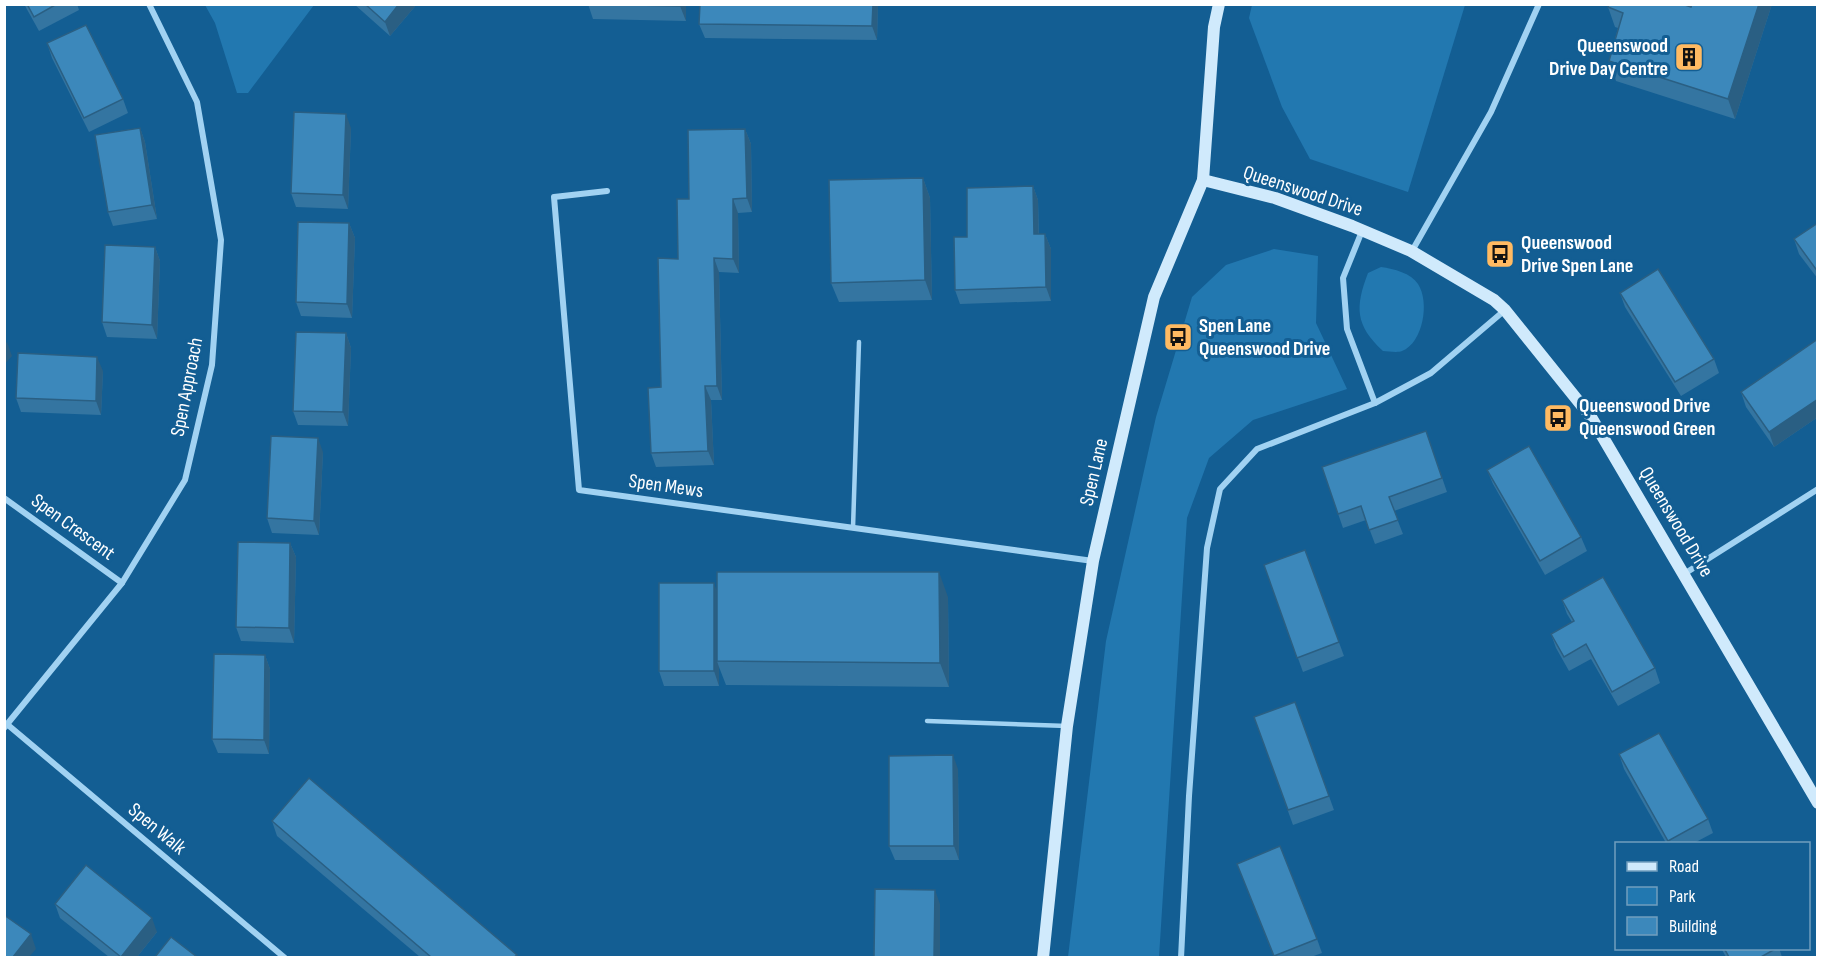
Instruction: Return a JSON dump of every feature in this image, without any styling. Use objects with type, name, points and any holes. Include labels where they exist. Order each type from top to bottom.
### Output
[{"type":"street","name":"Spen Approach","points":[[6,727],[122,583],[185,480],[212,365],[221,240],[197,102],[149,4]]},
{"type":"street","name":"Spen Lane","points":[[1043,957],[1067,726],[1093,561],[1154,297],[1203,180],[1214,27],[1219,4]]},
{"type":"street","points":[[1411,251],[1491,112],[1539,4]]},
{"type":"street","name":"Queenswood Drive","points":[[1203,180],[1275,198],[1411,251],[1494,300],[1505,310],[1591,417],[1818,803]]},
{"type":"street","name":"Spen Mews","points":[[607,191],[554,197],[579,490],[1093,561]]},
{"type":"street","points":[[1362,231],[1343,278],[1347,329],[1375,403]]},
{"type":"street","points":[[1181,957],[1189,796],[1207,548],[1220,489],[1257,449],[1375,403],[1431,373],[1505,310]]},
{"type":"street","points":[[1684,574],[1818,489]]},
{"type":"street","name":"Spen Crescent","points":[[4,498],[122,583]]},
{"type":"street","name":"Spen Walk","points":[[6,727],[285,957]]},
{"type":"lane","points":[[853,528],[859,342]]},
{"type":"lane","points":[[927,721],[1067,726]]},
{"type":"green space","points":[[205,5],[314,5],[248,93],[237,93],[215,23]]},
{"type":"green space","points":[[1252,5],[1465,5],[1408,192],[1310,159],[1282,107],[1249,18]]},
{"type":"green space","points":[[1274,249],[1318,256],[1316,323],[1347,389],[1253,420],[1209,458],[1187,518],[1159,957],[1068,957],[1106,641],[1156,417],[1192,297],[1226,265]]},
{"type":"green space","points":[[1381,267],[1407,274],[1415,280],[1422,292],[1424,311],[1419,331],[1409,347],[1400,352],[1383,351],[1367,333],[1360,315],[1361,296],[1368,273]]},
{"type":"building","points":[[27,4],[57,4],[34,17]]},
{"type":"building","points":[[365,4],[399,4],[385,22]]},
{"type":"building","points":[[588,4],[680,4],[680,6]]},
{"type":"building","points":[[700,4],[873,4],[872,26],[699,24]]},
{"type":"building","name":"Queenswood Drive Day Centre","points":[[1609,4],[1682,4],[1691,7],[1692,4],[1759,4],[1728,99],[1609,61],[1623,13],[1608,7]]},
{"type":"building","points":[[86,25],[123,99],[84,118],[47,43]]},
{"type":"building","points":[[294,112],[346,114],[343,195],[291,193]]},
{"type":"building","points":[[140,128],[152,205],[108,212],[95,135]]},
{"type":"building","points":[[745,129],[747,198],[733,199],[733,259],[714,258],[717,386],[705,386],[708,451],[651,453],[648,388],[661,387],[658,258],[678,259],[677,199],[689,199],[688,130]]},
{"type":"building","points":[[923,178],[925,280],[831,283],[829,180]]},
{"type":"building","points":[[1033,186],[1034,234],[1045,234],[1046,287],[955,290],[954,237],[967,237],[967,188]]},
{"type":"building","points":[[298,222],[349,223],[347,304],[296,302]]},
{"type":"building","points":[[1818,223],[1818,272],[1794,239]]},
{"type":"building","points":[[105,245],[155,247],[152,325],[102,322]]},
{"type":"building","points":[[1658,269],[1714,359],[1675,382],[1620,293]]},
{"type":"building","points":[[296,332],[346,333],[343,412],[293,411]]},
{"type":"building","points":[[1818,339],[1818,399],[1769,432],[1741,392]]},
{"type":"building","points":[[18,353],[97,357],[96,401],[16,398]]},
{"type":"building","points":[[1426,431],[1442,478],[1389,497],[1398,520],[1369,530],[1361,506],[1338,514],[1322,467]]},
{"type":"building","points":[[271,436],[318,438],[314,521],[267,518]]},
{"type":"building","points":[[1529,446],[1581,537],[1540,561],[1487,470]]},
{"type":"building","points":[[238,542],[290,543],[289,628],[236,627]]},
{"type":"building","points":[[1305,550],[1339,642],[1297,658],[1264,565]]},
{"type":"building","points":[[717,572],[939,572],[940,663],[717,661]]},
{"type":"building","points":[[1603,577],[1655,668],[1612,692],[1586,644],[1564,657],[1551,634],[1574,621],[1562,600]]},
{"type":"building","points":[[659,583],[714,583],[714,671],[659,671]]},
{"type":"building","points":[[214,654],[265,655],[264,740],[212,739]]},
{"type":"building","points":[[1295,702],[1329,796],[1288,810],[1254,717]]},
{"type":"building","points":[[1659,733],[1708,819],[1668,841],[1619,754]]},
{"type":"building","points":[[953,755],[954,846],[889,846],[889,756]]},
{"type":"building","points":[[309,778],[517,955],[514,957],[431,957],[272,821]]},
{"type":"building","points":[[1280,846],[1317,939],[1274,956],[1237,864]]},
{"type":"building","points":[[86,865],[152,918],[121,957],[55,904]]},
{"type":"building","points":[[875,889],[935,890],[934,957],[874,957]]},
{"type":"building","points":[[4,915],[31,934],[13,957],[4,957]]},
{"type":"building","points":[[171,937],[197,957],[155,957]]},
{"type":"building","points":[[1725,950],[1773,950],[1761,957],[1729,957]]},
{"type":"place","name":"Queenswood Drive Day Centre","points":[[1689,57]]},
{"type":"place","name":"Queenswood Drive Spen Lane","points":[[1500,254]]},
{"type":"place","name":"Spen Lane Queenswood Drive","points":[[1178,337]]},
{"type":"place","name":"Queenswood Drive Queenswood Green","points":[[1558,418]]}]
